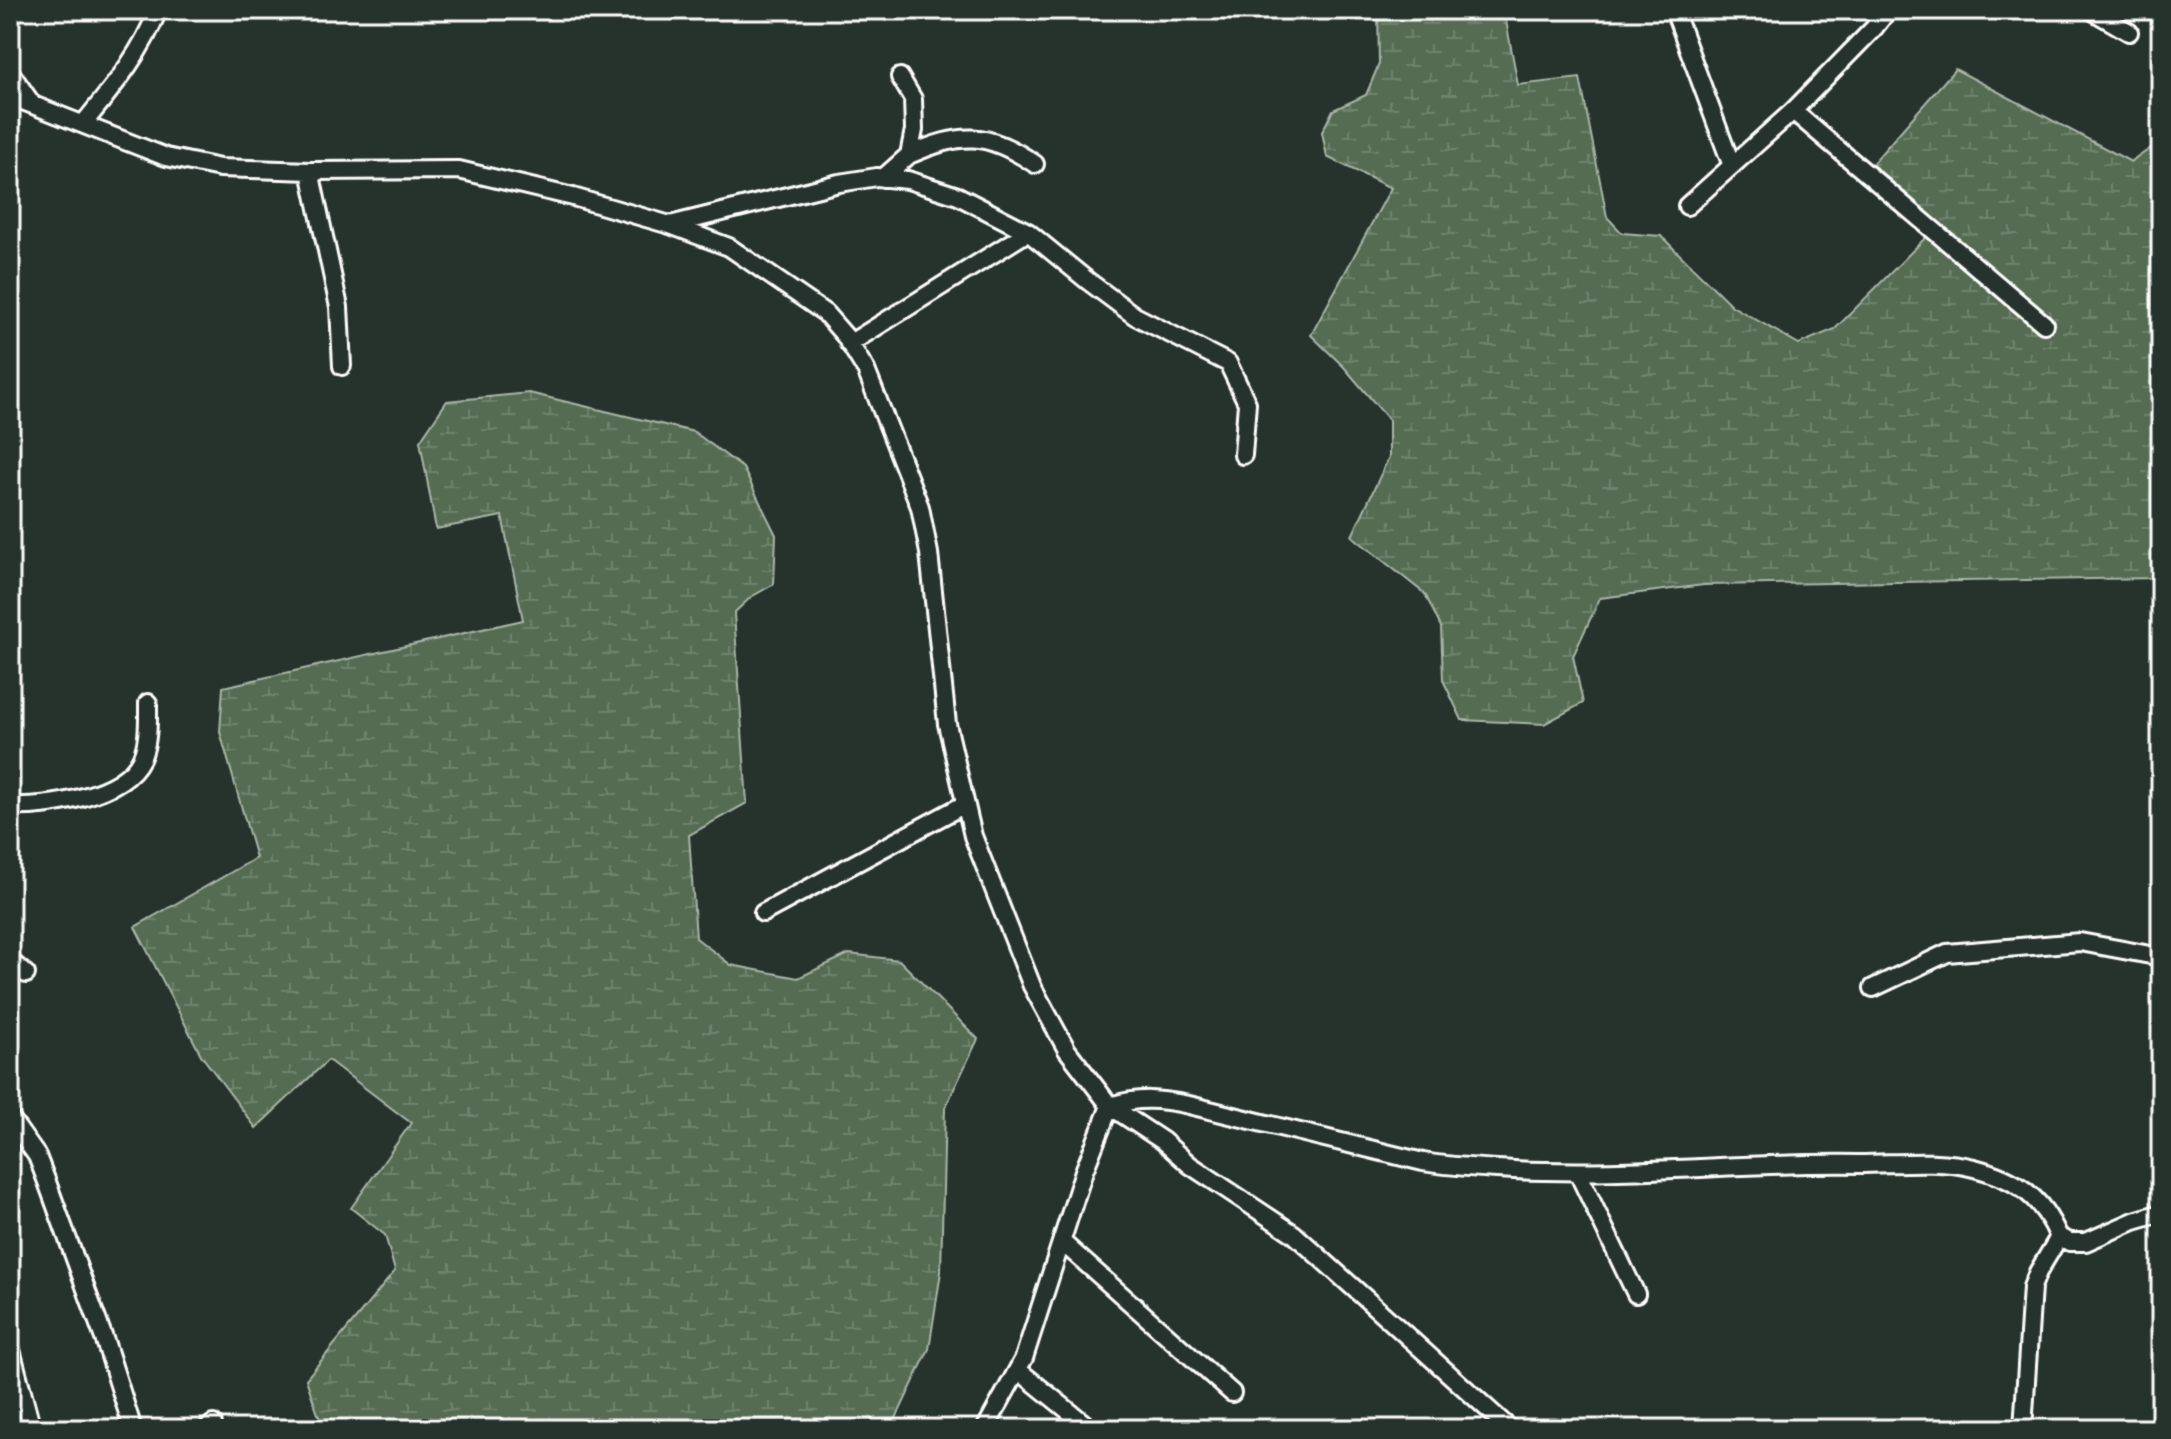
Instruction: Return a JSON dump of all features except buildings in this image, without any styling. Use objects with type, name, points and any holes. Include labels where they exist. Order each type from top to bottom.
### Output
[{"type":"street","points":[[84,123],[126,71],[148,35],[158,10]]},
{"type":"street","points":[[1674,10],[1732,166]]},
{"type":"street","points":[[1687,206],[1793,111],[1888,10]]},
{"type":"street","points":[[2091,10],[2129,32]]},
{"type":"street","points":[[10,72],[32,104]]},
{"type":"street","points":[[900,77],[913,99],[914,130],[909,155]]},
{"type":"street","points":[[10,96],[166,157],[220,168],[459,170],[573,197],[670,225],[729,247],[825,313],[866,370],[920,507],[929,553],[947,724],[973,836],[1032,986],[1067,1050],[1110,1106],[1163,1141],[1190,1165],[1294,1234],[1510,1429]]},
{"type":"street","points":[[1793,111],[2044,324]]},
{"type":"street","points":[[883,178],[909,155],[945,140],[968,138],[995,142],[1011,148],[1035,164]]},
{"type":"street","points":[[310,171],[339,307],[342,366]]},
{"type":"street","points":[[670,225],[839,183],[883,178],[908,180],[958,196],[1028,232],[1135,316],[1228,363],[1247,403],[1243,455]]},
{"type":"street","points":[[849,344],[1028,232]]},
{"type":"street","points":[[10,806],[65,801],[96,793],[123,779],[141,760],[147,739],[148,703]]},
{"type":"street","points":[[763,913],[965,804]]},
{"type":"street","points":[[1873,988],[1947,953],[2080,942],[2161,957]]},
{"type":"street","points":[[10,961],[26,974]]},
{"type":"street","points":[[1110,1106],[1130,1100],[1156,1098],[1443,1165],[1578,1173],[1802,1163],[1971,1167],[2008,1180],[2031,1193],[2046,1210],[2059,1237],[2070,1242],[2086,1242],[2161,1213]]},
{"type":"street","points":[[985,1429],[1024,1358],[1084,1171],[1110,1106]]},
{"type":"street","points":[[10,1118],[37,1156],[106,1344],[133,1429]]},
{"type":"street","points":[[1578,1173],[1636,1294]]},
{"type":"street","points":[[2023,1429],[2031,1292],[2038,1272],[2059,1237]]},
{"type":"street","points":[[1062,1242],[1232,1393]]},
{"type":"street","points":[[10,1346],[32,1429]]},
{"type":"street","points":[[1018,1370],[1091,1429]]},
{"type":"green space","points":[[1378,10],[1504,10],[1518,85],[1580,78],[1607,217],[1622,233],[1661,236],[1732,306],[1799,344],[1835,329],[1939,224],[1872,164],[1955,69],[2131,162],[2161,141],[2161,578],[1704,585],[1600,598],[1573,656],[1583,703],[1544,724],[1462,720],[1443,680],[1441,627],[1425,594],[1352,536],[1389,457],[1389,420],[1344,367],[1311,335],[1391,188],[1327,157],[1322,132],[1333,110],[1366,95],[1379,64]]},
{"type":"green space","points":[[529,393],[694,432],[743,468],[776,535],[774,584],[751,597],[734,613],[747,803],[689,835],[696,938],[731,965],[798,978],[849,954],[899,960],[978,1039],[945,1108],[941,1272],[929,1349],[891,1429],[323,1429],[306,1379],[395,1271],[385,1235],[351,1208],[411,1123],[328,1060],[256,1128],[201,1055],[135,927],[256,858],[220,732],[223,687],[523,620],[502,516],[436,529],[420,441],[447,401]]}]
